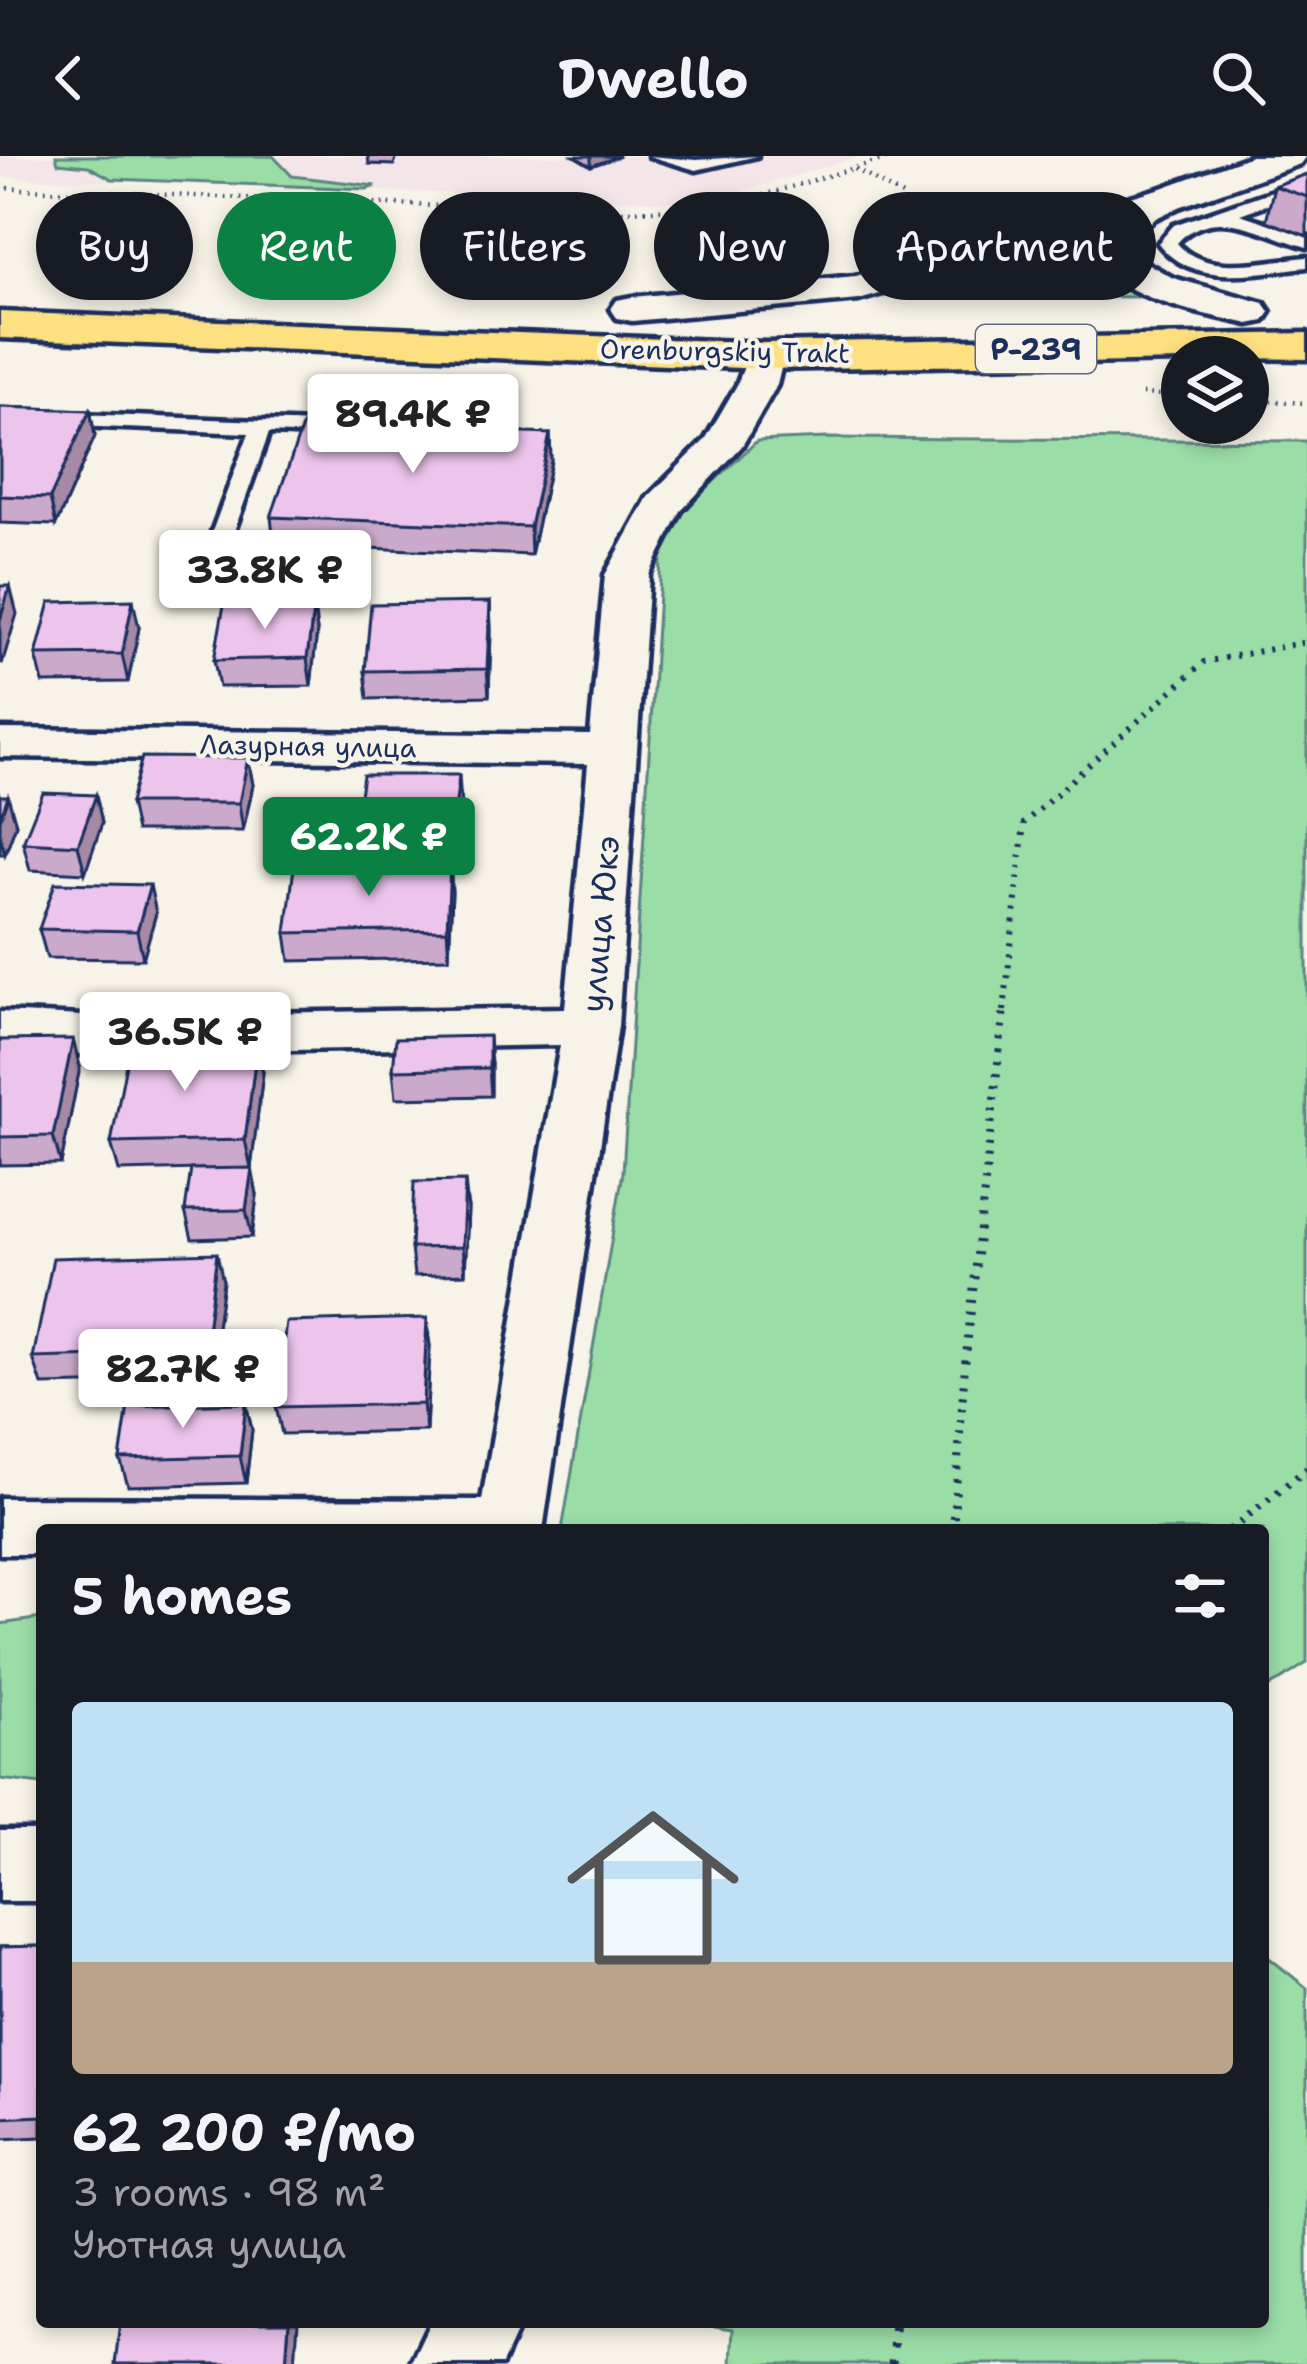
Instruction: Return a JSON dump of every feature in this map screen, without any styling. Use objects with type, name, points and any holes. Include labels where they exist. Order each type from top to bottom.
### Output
[{"type":"main road","points":[[1249,312],[1160,287],[1116,263],[1114,236],[1141,211],[1287,156]]},
{"type":"main road","name":"Orenburgskiy Trakt","points":[[1176,196],[859,288],[614,309],[959,315],[1307,310]]},
{"type":"main road","points":[[0,289],[489,305]]},
{"type":"main road","name":"Orenburgskiy Trakt","points":[[0,326],[765,356],[1307,346]]},
{"type":"main road","points":[[765,356],[982,377],[1161,386]]},
{"type":"street","name":"улица Юкэ","points":[[511,1524],[591,1026],[627,575],[663,506],[722,446],[757,385],[765,356]]},
{"type":"street","name":"Лазурная улица","points":[[0,742],[616,750]]},
{"type":"street","points":[[0,1031],[82,1036],[591,1026]]},
{"type":"street","points":[[0,1526],[36,1526]]},
{"type":"street","points":[[0,1866],[36,1866]]},
{"type":"street","points":[[453,2364],[475,2328]]},
{"type":"lane","points":[[658,156],[696,165],[748,156]]},
{"type":"lane","points":[[1307,184],[1171,235],[1170,250],[1211,267],[1307,262]]},
{"type":"lane","points":[[1224,214],[1307,242]]},
{"type":"lane","points":[[0,417],[354,430]]},
{"type":"lane","points":[[221,537],[261,427]]},
{"type":"path","points":[[0,188],[680,212],[720,208],[895,156]]},
{"type":"path","points":[[854,168],[896,192]]},
{"type":"path","points":[[1269,401],[1307,403]]},
{"type":"path","points":[[953,1524],[965,1365],[1024,823],[1204,662],[1307,642]]},
{"type":"path","points":[[1238,1524],[1307,1469]]},
{"type":"path","points":[[892,2364],[895,2328]]},
{"type":"shaded area","points":[[0,156],[862,156],[740,192],[654,192],[654,201],[630,200],[630,192],[420,192],[0,177]]},
{"type":"green space","points":[[56,156],[273,156],[292,176],[376,186],[112,179],[88,166],[58,163]]},
{"type":"green space","points":[[757,441],[1307,441],[1307,1663],[1269,1687],[1269,1524],[563,1524],[623,1172],[663,529]]},
{"type":"green space","points":[[36,1619],[36,1783],[0,1779],[0,1624]]},
{"type":"green space","points":[[1269,1958],[1307,1988],[1307,2364],[731,2364],[733,2329],[727,2328],[1269,2328]]},
{"type":"building","points":[[1307,174],[1307,197],[1274,186]]},
{"type":"building","points":[[0,407],[90,410],[50,498],[0,496]]},
{"type":"building","points":[[303,424],[550,434],[530,527],[271,517]]},
{"type":"building","points":[[0,586],[10,586],[0,620]]},
{"type":"building","points":[[133,600],[122,654],[36,655],[50,602]]},
{"type":"building","points":[[490,602],[487,669],[365,671],[371,604]]},
{"type":"building","points":[[314,603],[307,658],[214,660],[224,605]]},
{"type":"building","points":[[142,757],[248,758],[239,803],[130,803]]},
{"type":"building","points":[[363,775],[459,775],[454,821],[356,822]]},
{"type":"building","points":[[43,793],[96,795],[78,845],[23,842]]},
{"type":"building","points":[[0,796],[8,796],[0,819]]},
{"type":"building","points":[[450,864],[447,930],[286,933],[294,867]]},
{"type":"building","points":[[55,883],[150,885],[137,931],[39,929]]},
{"type":"building","points":[[489,1036],[489,1068],[393,1070],[396,1038]]},
{"type":"building","points":[[73,1039],[53,1136],[0,1137],[0,1040]]},
{"type":"building","points":[[257,1045],[245,1140],[111,1143],[129,1048]]},
{"type":"building","points":[[252,1168],[246,1210],[185,1211],[191,1169]]},
{"type":"building","points":[[465,1181],[462,1247],[411,1248],[414,1182]]},
{"type":"building","points":[[217,1253],[204,1353],[33,1358],[53,1258]]},
{"type":"building","points":[[427,1318],[423,1404],[276,1407],[286,1322]]},
{"type":"building","points":[[246,1403],[240,1456],[120,1459],[128,1406]]},
{"type":"building","points":[[36,1946],[36,2116],[0,2118],[0,1947]]},
{"type":"building","points":[[119,2328],[289,2328],[286,2364],[115,2364]]}]
